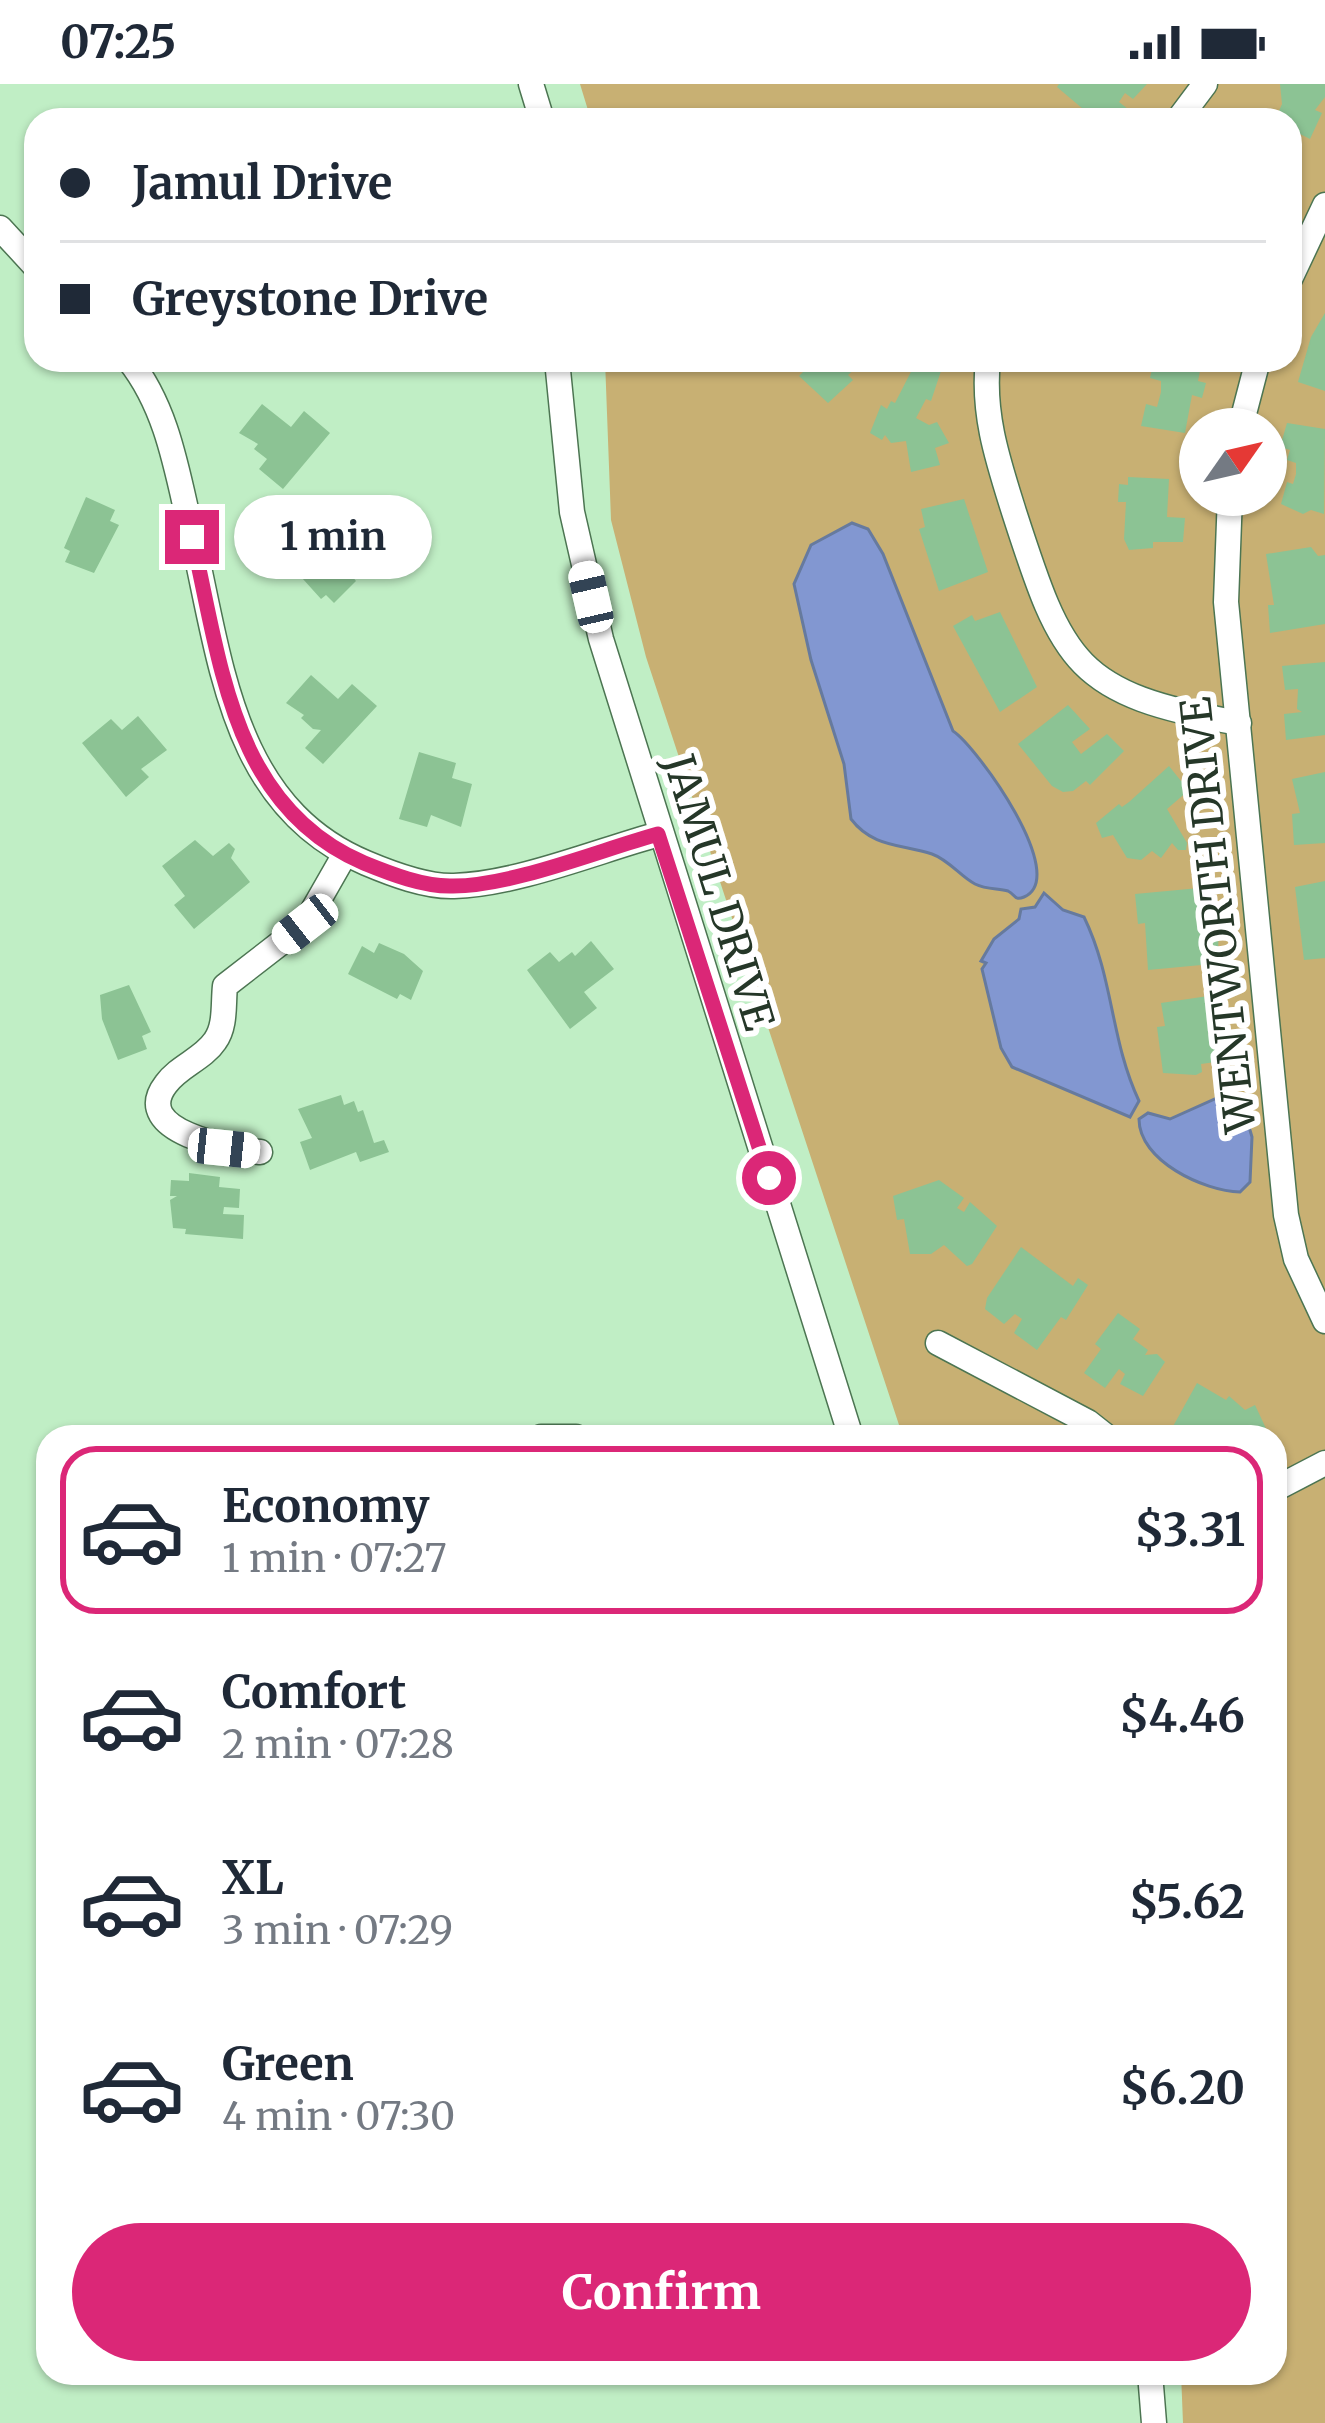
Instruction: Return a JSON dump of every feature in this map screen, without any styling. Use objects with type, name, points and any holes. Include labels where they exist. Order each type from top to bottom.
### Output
[{"type":"street","points":[[1302,254],[1325,205]]},
{"type":"street","points":[[0,228],[24,254]]},
{"type":"street","points":[[136,372],[165,424],[240,731],[277,800],[306,829],[345,854],[393,874],[452,886],[511,876],[658,834]]},
{"type":"street","name":"JAMUL DRIVE","points":[[558,372],[572,512],[601,639],[658,834],[847,1425]]},
{"type":"street","points":[[987,372],[984,394],[993,447],[1041,596],[1059,633],[1085,666],[1132,698],[1165,710],[1239,723]]},
{"type":"street","points":[[1245,408],[1255,372]]},
{"type":"street","name":"WENTWORTH DRIVE","points":[[1229,516],[1226,602],[1286,1215],[1296,1259],[1325,1321]]},
{"type":"street","points":[[260,1152],[193,1138],[170,1124],[161,1110],[160,1092],[170,1078],[213,1045],[221,1030],[225,986],[305,924],[345,854]]},
{"type":"street","points":[[938,1343],[1092,1425]]},
{"type":"street","points":[[1287,1483],[1325,1463]]},
{"type":"street","points":[[1151,2385],[1154,2423]]},
{"type":"shaded area","points":[[580,84],[1325,84],[1325,2423],[1183,2423],[1181,2385],[1287,2385],[1287,1425],[899,1425],[646,657],[611,520],[605,372],[1302,372],[1302,108],[587,108]]},
{"type":"water","points":[[852,523],[868,529],[883,554],[953,731],[998,785],[1029,840],[1036,865],[1035,885],[1024,897],[975,884],[938,857],[878,840],[851,819],[844,764],[811,660],[794,584],[811,545]]},
{"type":"water","points":[[1044,893],[1063,910],[1084,917],[1094,940],[1122,1055],[1139,1101],[1130,1117],[1012,1067],[1001,1048],[982,969],[986,963],[981,961],[994,939],[1019,919],[1021,909],[1035,907]]},
{"type":"water","points":[[1226,1094],[1242,1103],[1252,1137],[1250,1182],[1240,1192],[1209,1186],[1176,1171],[1150,1148],[1139,1119],[1148,1113],[1170,1119]]},
{"type":"building","points":[[1147,84],[1133,99],[1125,93],[1119,102],[1127,108],[1082,108],[1057,87]]},
{"type":"building","points":[[1280,84],[1325,84],[1325,97],[1315,110],[1322,113],[1310,139],[1302,135],[1302,108],[1280,108]]},
{"type":"building","points":[[1325,313],[1325,391],[1298,382],[1311,337]]},
{"type":"building","points":[[803,372],[851,372],[848,375],[853,380],[828,403],[799,376]]},
{"type":"building","points":[[911,372],[941,372],[931,401],[926,399],[916,418],[929,425],[937,422],[949,443],[935,448],[940,465],[911,472],[906,441],[891,443],[885,435],[882,440],[870,433],[881,405],[887,409],[891,401],[895,403]]},
{"type":"building","points":[[1151,372],[1200,372],[1198,381],[1206,383],[1202,398],[1192,395],[1190,408],[1179,408],[1179,432],[1141,426],[1146,404],[1157,407],[1161,381],[1150,378]]},
{"type":"building","points":[[262,404],[291,427],[304,411],[330,433],[283,489],[259,469],[267,459],[254,449],[258,444],[239,433]]},
{"type":"building","points":[[1287,423],[1325,429],[1324,514],[1311,510],[1303,514],[1287,507],[1287,482],[1293,484],[1296,474],[1296,463],[1287,460]]},
{"type":"building","points":[[1128,477],[1169,479],[1167,517],[1185,518],[1183,542],[1153,542],[1153,548],[1129,550],[1124,539],[1126,502],[1118,502],[1119,484],[1128,485]]},
{"type":"building","points":[[86,497],[115,510],[110,521],[119,525],[94,573],[65,562],[70,551],[64,548]]},
{"type":"building","points":[[964,499],[988,572],[939,591],[919,529],[925,527],[921,509]]},
{"type":"building","points":[[307,537],[316,547],[323,541],[356,581],[334,603],[326,595],[321,599],[284,558]]},
{"type":"building","points":[[1311,547],[1318,556],[1325,555],[1325,624],[1270,633],[1268,605],[1274,605],[1266,554]]},
{"type":"building","points":[[1000,612],[1037,687],[1000,712],[953,626],[972,615],[975,621]]},
{"type":"building","points":[[1325,662],[1325,735],[1286,740],[1284,714],[1302,712],[1297,709],[1298,689],[1285,690],[1282,666]]},
{"type":"building","points":[[311,675],[338,699],[352,684],[377,706],[323,764],[305,748],[321,730],[313,729],[301,718],[304,715],[286,703]]},
{"type":"building","points":[[1068,705],[1090,729],[1072,742],[1081,754],[1107,734],[1124,751],[1090,785],[1086,781],[1063,792],[1052,786],[1018,744]]},
{"type":"building","points":[[138,716],[167,750],[141,769],[149,777],[126,797],[82,743],[111,719],[122,730]]},
{"type":"building","points":[[419,752],[456,763],[452,778],[472,784],[461,827],[431,815],[427,827],[399,819]]},
{"type":"building","points":[[1169,766],[1181,781],[1190,778],[1195,785],[1167,809],[1187,843],[1186,850],[1172,843],[1161,858],[1152,851],[1141,860],[1127,858],[1113,835],[1102,838],[1096,823],[1119,804],[1129,802]]},
{"type":"building","points":[[1325,772],[1325,843],[1294,845],[1292,814],[1300,813],[1292,779]]},
{"type":"building","points":[[195,840],[213,856],[229,843],[235,849],[231,858],[250,882],[194,929],[174,905],[185,896],[162,866]]},
{"type":"building","points":[[1325,881],[1325,958],[1304,960],[1295,887]]},
{"type":"building","points":[[1210,887],[1212,908],[1219,911],[1218,959],[1212,964],[1148,970],[1145,923],[1138,924],[1135,894]]},
{"type":"building","points":[[591,941],[614,969],[584,992],[597,1008],[570,1029],[527,970],[550,952],[559,962],[572,952],[575,956]]},
{"type":"building","points":[[379,943],[404,954],[423,971],[411,1000],[400,994],[397,999],[348,974],[362,946],[374,953]]},
{"type":"building","points":[[129,985],[151,1032],[142,1036],[147,1049],[118,1060],[102,1019],[100,995]]},
{"type":"building","points":[[1215,995],[1216,1003],[1226,1003],[1228,1020],[1208,1029],[1209,1036],[1227,1034],[1230,1060],[1201,1064],[1202,1072],[1196,1075],[1163,1073],[1157,1027],[1165,1026],[1161,1003]]},
{"type":"building","points":[[341,1095],[344,1105],[354,1101],[358,1112],[363,1110],[374,1143],[384,1140],[389,1152],[360,1162],[356,1152],[310,1170],[300,1142],[312,1138],[298,1109]]},
{"type":"building","points":[[189,1173],[220,1177],[219,1187],[240,1189],[239,1208],[224,1207],[223,1214],[244,1215],[243,1239],[185,1234],[186,1229],[173,1228],[170,1200],[177,1196],[170,1196],[171,1180],[189,1181]]},
{"type":"building","points":[[939,1180],[964,1198],[957,1208],[964,1212],[970,1202],[997,1226],[967,1266],[944,1245],[931,1254],[910,1254],[904,1219],[897,1220],[893,1196]]},
{"type":"building","points":[[1021,1247],[1073,1286],[1078,1278],[1088,1285],[1066,1320],[1061,1317],[1037,1350],[1014,1333],[1022,1319],[1015,1314],[1004,1324],[985,1309],[987,1298]]},
{"type":"building","points":[[1118,1313],[1140,1329],[1133,1339],[1148,1350],[1145,1355],[1157,1354],[1165,1362],[1143,1396],[1120,1384],[1125,1374],[1119,1369],[1105,1388],[1084,1373],[1101,1349],[1095,1344]]},
{"type":"building","points":[[1197,1383],[1226,1400],[1229,1396],[1245,1410],[1255,1405],[1264,1425],[1174,1425]]},
{"type":"route","points":[[192,537],[240,731],[254,762],[277,800],[306,829],[338,851],[393,874],[452,886],[511,876],[658,834],[769,1178]]}]
